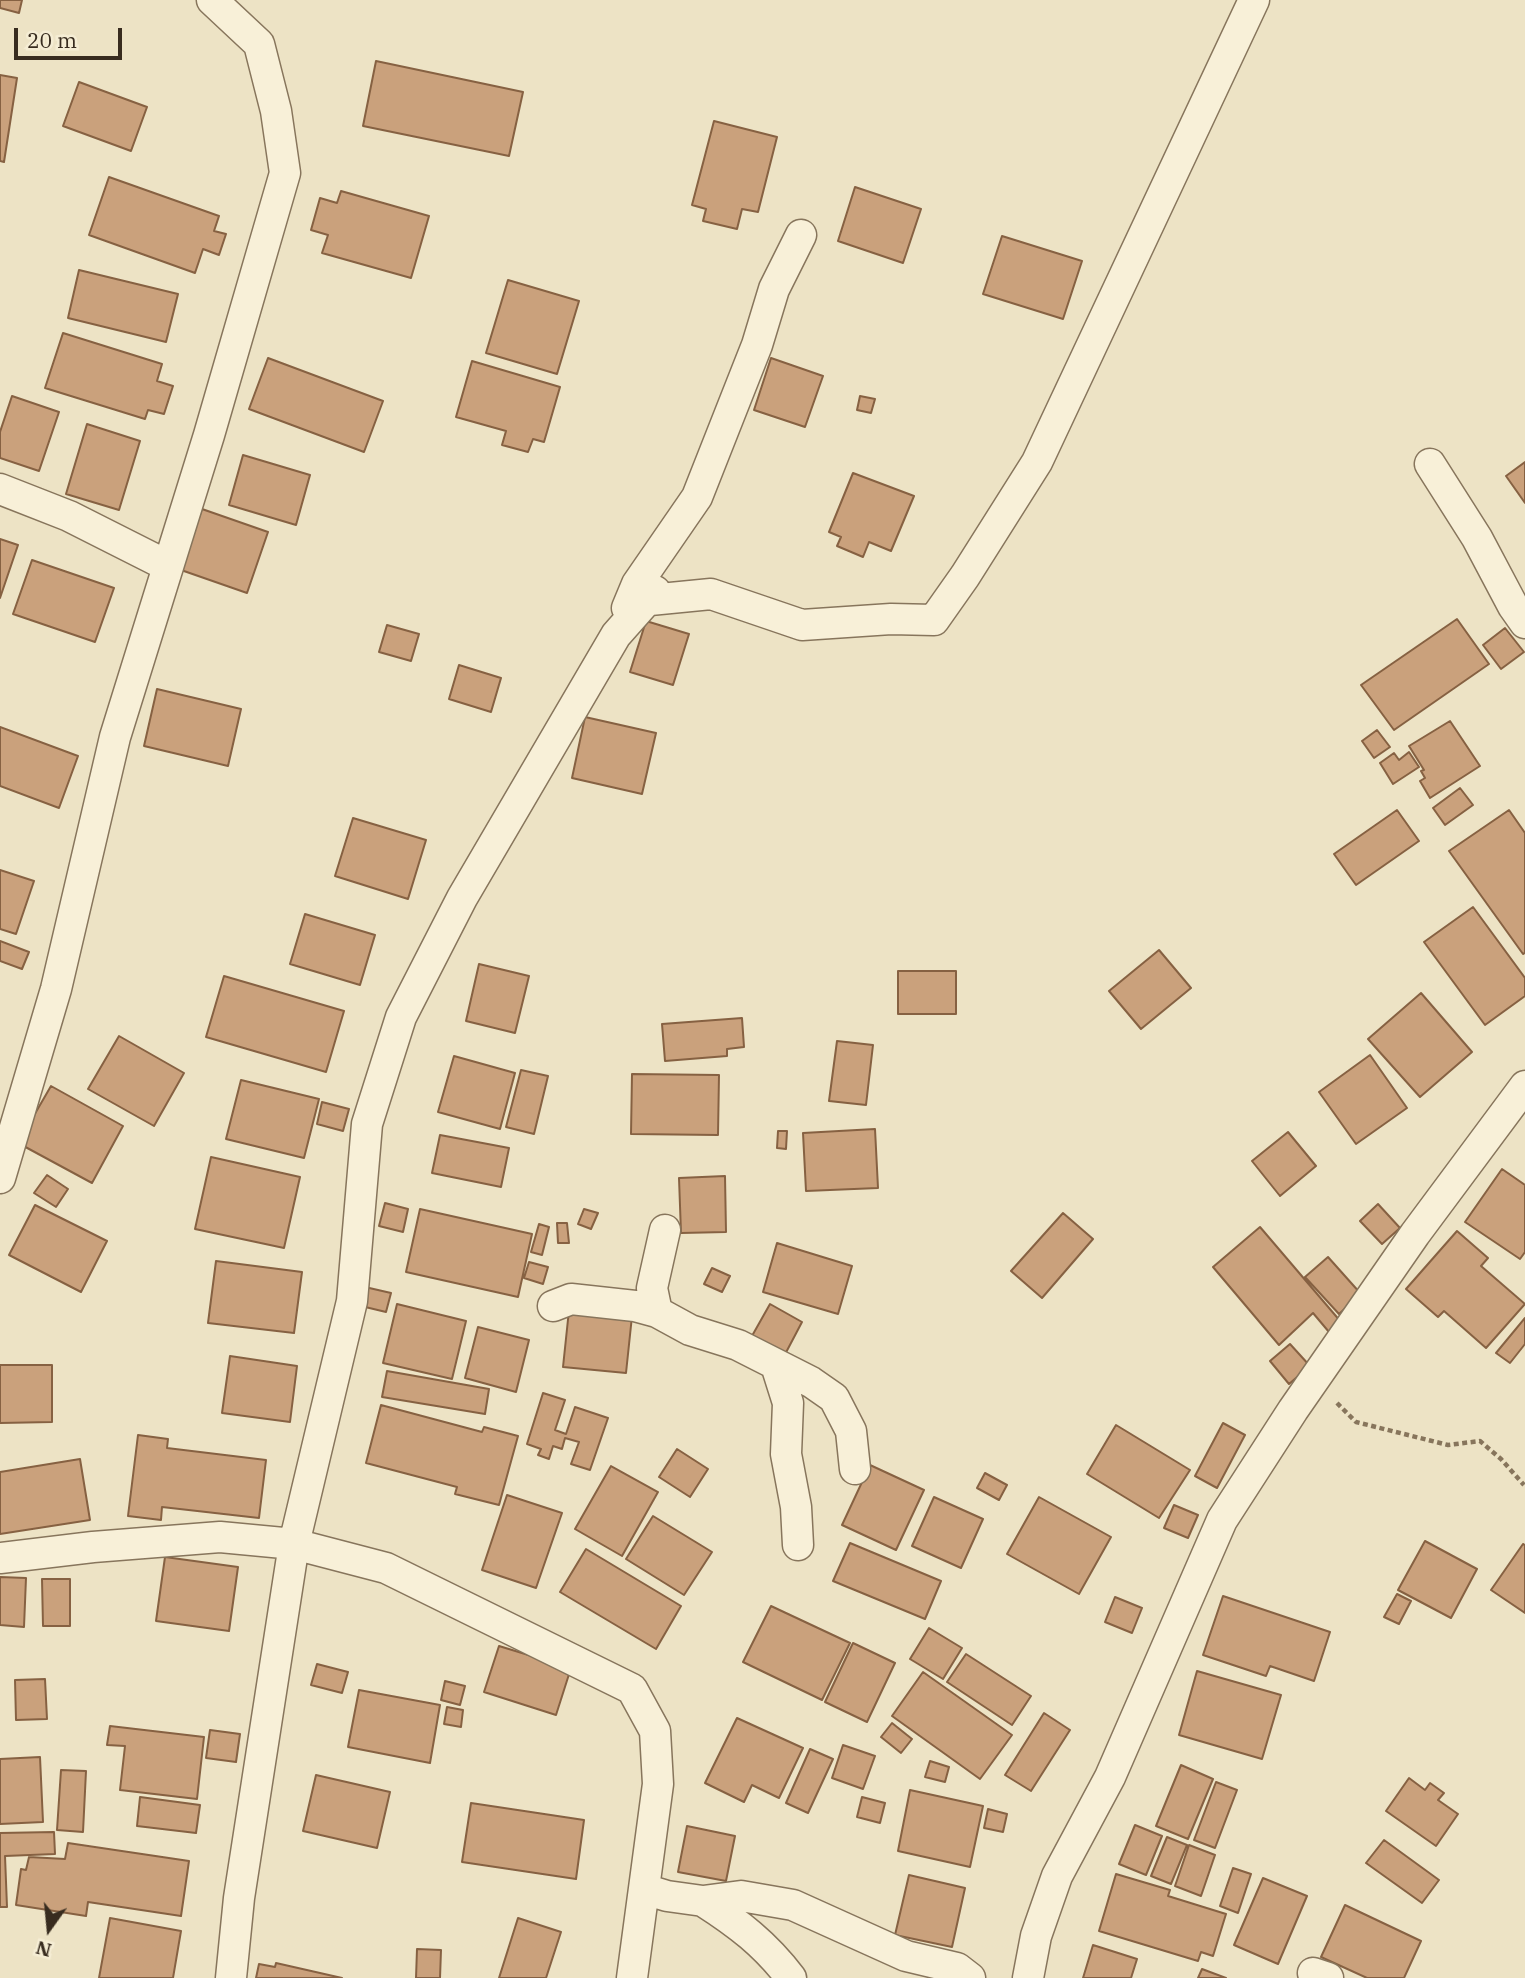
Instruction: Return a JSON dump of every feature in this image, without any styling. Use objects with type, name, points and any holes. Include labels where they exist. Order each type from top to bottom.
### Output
[{"type":"street","points":[[0,1178],[56,989],[115,737],[209,435],[285,173],[276,111],[259,44],[212,0]]},
{"type":"street","points":[[616,635],[655,592],[650,600],[711,594],[802,625],[891,619],[934,620],[1037,462],[1254,0]]},
{"type":"street","points":[[231,1978],[239,1898],[294,1544],[352,1301],[367,1124],[401,1017],[462,898],[616,635],[637,584],[697,497],[757,345],[774,289],[801,235]]},
{"type":"street","points":[[1430,464],[1477,538],[1513,606],[1525,622]]},
{"type":"street","points":[[0,489],[69,516],[168,566]]},
{"type":"street","points":[[1028,1978],[1035,1936],[1057,1876],[1110,1777],[1222,1520],[1415,1234],[1525,1086]]},
{"type":"street","points":[[657,1312],[652,1288],[665,1230]]},
{"type":"street","points":[[554,1306],[571,1299],[635,1306],[657,1312],[690,1330],[738,1345],[811,1382],[834,1398],[851,1431],[855,1469]]},
{"type":"street","points":[[776,1365],[788,1403],[786,1454],[796,1507],[797,1545]]},
{"type":"street","points":[[0,1558],[93,1547],[220,1537],[294,1544],[386,1569],[632,1689],[655,1731],[658,1784],[632,1978]]},
{"type":"street","points":[[644,1889],[667,1896],[703,1901],[741,1896],[793,1905],[906,1956],[957,1968],[970,1978]]},
{"type":"street","points":[[703,1901],[740,1924],[772,1953],[791,1978]]},
{"type":"path","points":[[1315,1379],[1356,1422],[1448,1445],[1480,1441],[1501,1459],[1524,1485]]},
{"type":"building","points":[[0,0],[22,0],[19,13],[0,8]]},
{"type":"building","points":[[376,61],[523,92],[509,156],[363,126]]},
{"type":"building","points":[[0,75],[17,78],[4,162],[0,161]]},
{"type":"building","points":[[79,82],[147,107],[131,151],[63,126]]},
{"type":"building","points":[[714,121],[777,137],[758,212],[742,209],[737,229],[703,221],[706,209],[692,205]]},
{"type":"building","points":[[109,177],[219,216],[214,231],[226,234],[219,255],[203,249],[195,273],[89,235]]},
{"type":"building","points":[[855,187],[921,209],[903,263],[838,241]]},
{"type":"building","points":[[341,191],[429,216],[411,278],[322,253],[328,235],[311,230],[320,198],[337,203]]},
{"type":"building","points":[[1002,236],[1082,261],[1063,319],[983,294]]},
{"type":"building","points":[[79,270],[178,294],[166,342],[68,318]]},
{"type":"building","points":[[508,280],[579,301],[557,374],[486,353]]},
{"type":"building","points":[[63,333],[162,364],[157,381],[173,386],[164,414],[148,410],[145,419],[45,388]]},
{"type":"building","points":[[268,358],[383,401],[364,452],[249,409]]},
{"type":"building","points":[[771,358],[823,376],[805,427],[754,410]]},
{"type":"building","points":[[472,361],[560,387],[544,442],[533,439],[528,452],[502,445],[506,431],[456,417]]},
{"type":"building","points":[[12,396],[59,412],[39,471],[0,458],[0,432]]},
{"type":"building","points":[[860,396],[875,399],[871,413],[857,410]]},
{"type":"building","points":[[87,424],[140,441],[119,510],[66,494]]},
{"type":"building","points":[[243,455],[310,475],[296,525],[229,505]]},
{"type":"building","points":[[1525,462],[1525,503],[1506,476]]},
{"type":"building","points":[[853,473],[914,496],[891,551],[869,542],[863,557],[837,546],[841,537],[829,532]]},
{"type":"building","points":[[202,509],[268,532],[247,593],[181,570]]},
{"type":"building","points":[[0,539],[18,545],[0,598]]},
{"type":"building","points":[[32,560],[114,588],[95,642],[13,614]]},
{"type":"building","points":[[1457,619],[1489,664],[1394,730],[1361,685]]},
{"type":"building","points":[[646,621],[689,634],[673,685],[630,672]]},
{"type":"building","points":[[387,625],[419,634],[411,661],[379,652]]},
{"type":"building","points":[[1505,628],[1524,652],[1501,669],[1483,645]]},
{"type":"building","points":[[459,665],[501,678],[491,712],[449,699]]},
{"type":"building","points":[[157,689],[241,709],[228,766],[144,746]]},
{"type":"building","points":[[585,717],[656,733],[642,794],[572,778]]},
{"type":"building","points":[[1450,721],[1480,766],[1430,798],[1420,781],[1425,778],[1421,771],[1424,770],[1409,746]]},
{"type":"building","points":[[0,727],[78,756],[59,808],[0,786]]},
{"type":"building","points":[[1377,730],[1390,747],[1374,758],[1362,741]]},
{"type":"building","points":[[1409,752],[1419,767],[1393,784],[1380,763],[1394,753],[1399,760]]},
{"type":"building","points":[[1460,788],[1473,805],[1445,825],[1433,808]]},
{"type":"building","points":[[1397,810],[1419,841],[1356,885],[1334,854]]},
{"type":"building","points":[[1509,810],[1525,833],[1523,954],[1449,851]]},
{"type":"building","points":[[353,818],[426,840],[408,899],[335,876]]},
{"type":"building","points":[[0,870],[34,881],[16,934],[0,929]]},
{"type":"building","points":[[1473,907],[1525,978],[1525,996],[1485,1025],[1424,942]]},
{"type":"building","points":[[305,914],[375,935],[360,985],[290,964]]},
{"type":"building","points":[[0,941],[29,952],[22,969],[0,961]]},
{"type":"building","points":[[1159,950],[1191,988],[1141,1029],[1109,991]]},
{"type":"building","points":[[479,964],[529,976],[515,1033],[466,1021]]},
{"type":"building","points":[[898,971],[956,971],[956,1014],[898,1014]]},
{"type":"building","points":[[224,976],[344,1011],[326,1072],[206,1037]]},
{"type":"building","points":[[1421,993],[1472,1052],[1420,1097],[1368,1039]]},
{"type":"building","points":[[742,1018],[744,1047],[727,1049],[727,1056],[665,1061],[662,1024]]},
{"type":"building","points":[[119,1036],[184,1073],[154,1126],[88,1089]]},
{"type":"building","points":[[837,1041],[873,1045],[866,1105],[829,1101]]},
{"type":"building","points":[[1370,1055],[1407,1108],[1356,1144],[1319,1092]]},
{"type":"building","points":[[454,1056],[515,1073],[500,1129],[438,1112]]},
{"type":"building","points":[[521,1070],[548,1076],[534,1134],[506,1127]]},
{"type":"building","points":[[632,1074],[719,1075],[718,1135],[631,1134]]},
{"type":"building","points":[[241,1080],[319,1099],[304,1158],[226,1139]]},
{"type":"building","points":[[51,1086],[123,1126],[92,1183],[18,1143]]},
{"type":"building","points":[[322,1102],[349,1109],[343,1131],[317,1124]]},
{"type":"building","points":[[875,1129],[878,1188],[806,1191],[803,1133]]},
{"type":"building","points":[[778,1131],[787,1131],[786,1149],[777,1148]]},
{"type":"building","points":[[1288,1132],[1316,1166],[1280,1196],[1252,1161]]},
{"type":"building","points":[[440,1135],[509,1148],[501,1187],[432,1173]]},
{"type":"building","points":[[211,1157],[300,1177],[284,1248],[195,1229]]},
{"type":"building","points":[[1502,1169],[1525,1185],[1525,1252],[1520,1259],[1465,1222]]},
{"type":"building","points":[[47,1175],[68,1189],[56,1207],[34,1193]]},
{"type":"building","points":[[725,1176],[726,1232],[681,1233],[679,1178]]},
{"type":"building","points":[[385,1203],[408,1209],[403,1232],[379,1226]]},
{"type":"building","points":[[1378,1204],[1400,1228],[1382,1244],[1360,1221]]},
{"type":"building","points":[[35,1205],[107,1241],[81,1292],[9,1255]]},
{"type":"building","points":[[420,1209],[532,1234],[518,1297],[406,1272]]},
{"type":"building","points":[[584,1209],[598,1213],[591,1229],[578,1224]]},
{"type":"building","points":[[1063,1213],[1093,1239],[1042,1298],[1011,1271]]},
{"type":"building","points":[[557,1223],[567,1223],[569,1243],[558,1243]]},
{"type":"building","points":[[539,1224],[549,1227],[542,1255],[531,1252]]},
{"type":"building","points":[[1260,1227],[1341,1322],[1329,1332],[1313,1313],[1279,1345],[1213,1267]]},
{"type":"building","points":[[1457,1231],[1488,1258],[1481,1266],[1525,1304],[1486,1348],[1444,1311],[1438,1317],[1406,1289]]},
{"type":"building","points":[[777,1243],[852,1266],[838,1314],[763,1292]]},
{"type":"building","points":[[1328,1257],[1361,1294],[1339,1314],[1305,1277]]},
{"type":"building","points":[[216,1261],[302,1272],[294,1333],[208,1323]]},
{"type":"building","points":[[529,1262],[548,1267],[543,1284],[524,1278]]},
{"type":"building","points":[[712,1268],[730,1276],[722,1292],[704,1284]]},
{"type":"building","points":[[365,1287],[391,1293],[386,1312],[361,1306]]},
{"type":"building","points":[[397,1304],[466,1321],[452,1379],[383,1363]]},
{"type":"building","points":[[770,1304],[802,1322],[781,1362],[748,1343]]},
{"type":"building","points":[[569,1310],[632,1316],[626,1373],[563,1367]]},
{"type":"building","points":[[1525,1318],[1525,1344],[1510,1363],[1496,1353]]},
{"type":"building","points":[[478,1327],[529,1340],[516,1392],[465,1378]]},
{"type":"building","points":[[1290,1344],[1310,1366],[1289,1384],[1270,1361]]},
{"type":"building","points":[[230,1356],[297,1366],[290,1422],[222,1413]]},
{"type":"building","points":[[0,1365],[52,1365],[52,1422],[0,1423]]},
{"type":"building","points":[[387,1371],[489,1389],[485,1414],[382,1397]]},
{"type":"building","points":[[543,1393],[565,1400],[555,1430],[566,1434],[575,1407],[608,1418],[590,1470],[571,1464],[579,1442],[565,1438],[562,1449],[553,1446],[549,1459],[538,1455],[541,1449],[527,1444]]},
{"type":"building","points":[[381,1405],[482,1432],[484,1427],[518,1436],[499,1505],[455,1494],[457,1487],[366,1463]]},
{"type":"building","points":[[1223,1423],[1245,1435],[1217,1488],[1195,1476]]},
{"type":"building","points":[[1116,1425],[1190,1470],[1159,1518],[1087,1474]]},
{"type":"building","points":[[138,1435],[168,1439],[167,1448],[266,1460],[259,1518],[162,1507],[161,1520],[128,1516]]},
{"type":"building","points":[[677,1449],[708,1469],[690,1497],[659,1477]]},
{"type":"building","points":[[80,1459],[90,1520],[0,1534],[0,1472]]},
{"type":"building","points":[[870,1465],[924,1490],[896,1550],[842,1525]]},
{"type":"building","points":[[611,1466],[658,1492],[622,1556],[575,1529]]},
{"type":"building","points":[[985,1473],[1007,1485],[999,1500],[977,1488]]},
{"type":"building","points":[[507,1495],[562,1513],[536,1588],[482,1570]]},
{"type":"building","points":[[934,1497],[983,1519],[961,1568],[912,1546]]},
{"type":"building","points":[[1039,1497],[1111,1537],[1079,1594],[1007,1554]]},
{"type":"building","points":[[1174,1505],[1198,1515],[1188,1538],[1164,1528]]},
{"type":"building","points":[[653,1516],[712,1552],[684,1595],[626,1559]]},
{"type":"building","points":[[1425,1541],[1477,1569],[1451,1618],[1398,1590]]},
{"type":"building","points":[[850,1543],[941,1581],[925,1619],[833,1581]]},
{"type":"building","points":[[1523,1544],[1525,1545],[1525,1613],[1491,1590]]},
{"type":"building","points":[[586,1549],[681,1606],[656,1649],[560,1592]]},
{"type":"building","points":[[165,1557],[238,1567],[229,1631],[156,1621]]},
{"type":"building","points":[[0,1577],[26,1578],[24,1627],[0,1625]]},
{"type":"building","points":[[42,1579],[70,1579],[70,1626],[43,1626]]},
{"type":"building","points":[[1397,1594],[1411,1601],[1399,1624],[1384,1617]]},
{"type":"building","points":[[1223,1596],[1330,1632],[1314,1681],[1270,1666],[1266,1676],[1203,1655]]},
{"type":"building","points":[[1115,1597],[1142,1608],[1132,1633],[1105,1622]]},
{"type":"building","points":[[771,1606],[850,1643],[822,1700],[743,1662]]},
{"type":"building","points":[[929,1628],[962,1648],[943,1679],[910,1659]]},
{"type":"building","points":[[853,1643],[895,1663],[867,1722],[825,1702]]},
{"type":"building","points":[[499,1646],[571,1668],[556,1715],[484,1692]]},
{"type":"building","points":[[966,1654],[1031,1696],[1012,1725],[947,1682]]},
{"type":"building","points":[[317,1664],[348,1672],[342,1693],[311,1685]]},
{"type":"building","points":[[1197,1671],[1281,1695],[1262,1759],[1179,1735]]},
{"type":"building","points":[[923,1672],[1012,1735],[980,1779],[892,1716]]},
{"type":"building","points":[[45,1679],[47,1719],[16,1720],[15,1680]]},
{"type":"building","points":[[445,1681],[465,1686],[460,1705],[441,1700]]},
{"type":"building","points":[[359,1690],[440,1705],[430,1763],[348,1747]]},
{"type":"building","points":[[447,1707],[463,1710],[461,1727],[444,1724]]},
{"type":"building","points":[[1044,1713],[1070,1730],[1031,1791],[1005,1775]]},
{"type":"building","points":[[737,1718],[803,1748],[779,1798],[752,1785],[744,1802],[705,1783]]},
{"type":"building","points":[[892,1723],[912,1739],[901,1753],[881,1737]]},
{"type":"building","points":[[110,1726],[204,1737],[197,1799],[120,1790],[125,1746],[107,1745]]},
{"type":"building","points":[[210,1730],[240,1734],[236,1762],[206,1758]]},
{"type":"building","points":[[843,1745],[875,1756],[863,1789],[832,1778]]},
{"type":"building","points":[[810,1749],[833,1759],[808,1813],[786,1803]]},
{"type":"building","points":[[40,1757],[43,1822],[0,1824],[0,1759]]},
{"type":"building","points":[[930,1761],[949,1767],[945,1782],[925,1777]]},
{"type":"building","points":[[1181,1765],[1213,1779],[1188,1839],[1156,1826]]},
{"type":"building","points":[[61,1770],[86,1771],[83,1832],[57,1830]]},
{"type":"building","points":[[316,1775],[390,1792],[377,1848],[303,1831]]},
{"type":"building","points":[[1409,1778],[1425,1790],[1430,1783],[1444,1793],[1438,1800],[1458,1814],[1436,1846],[1386,1811]]},
{"type":"building","points":[[1216,1782],[1237,1790],[1215,1848],[1194,1840]]},
{"type":"building","points":[[910,1790],[983,1806],[970,1867],[898,1851]]},
{"type":"building","points":[[140,1797],[200,1805],[196,1833],[137,1826]]},
{"type":"building","points":[[862,1797],[885,1803],[880,1823],[857,1817]]},
{"type":"building","points":[[471,1803],[584,1820],[576,1879],[462,1862]]},
{"type":"building","points":[[988,1809],[1007,1814],[1003,1832],[984,1828]]},
{"type":"building","points":[[1135,1825],[1162,1836],[1146,1875],[1119,1864]]},
{"type":"building","points":[[687,1826],[735,1836],[726,1881],[678,1872]]},
{"type":"building","points":[[54,1832],[55,1854],[5,1856],[7,1907],[0,1907],[0,1833]]},
{"type":"building","points":[[1167,1837],[1187,1845],[1171,1884],[1151,1876]]},
{"type":"building","points":[[1384,1840],[1439,1880],[1422,1903],[1366,1863]]},
{"type":"building","points":[[68,1843],[189,1861],[181,1916],[88,1902],[86,1916],[16,1905],[21,1869],[26,1870],[29,1857],[65,1859]]},
{"type":"building","points":[[1189,1845],[1215,1855],[1201,1896],[1175,1886]]},
{"type":"building","points":[[1233,1868],[1251,1874],[1238,1913],[1220,1906]]},
{"type":"building","points":[[1116,1874],[1170,1890],[1168,1896],[1226,1914],[1213,1956],[1201,1952],[1198,1961],[1099,1931]]},
{"type":"building","points":[[909,1875],[965,1888],[952,1947],[895,1935]]},
{"type":"building","points":[[1263,1878],[1307,1896],[1278,1964],[1234,1945]]},
{"type":"building","points":[[1345,1905],[1421,1941],[1404,1978],[1367,1978],[1321,1957]]},
{"type":"building","points":[[110,1918],[181,1931],[173,1978],[99,1978]]},
{"type":"building","points":[[518,1918],[561,1932],[546,1978],[499,1978]]},
{"type":"building","points":[[1093,1945],[1137,1959],[1131,1978],[1083,1978]]},
{"type":"building","points":[[417,1949],[441,1950],[440,1978],[416,1978]]},
{"type":"building","points":[[276,1963],[342,1978],[256,1978],[259,1964],[275,1967]]},
{"type":"building","points":[[1202,1969],[1226,1978],[1198,1978]]}]
